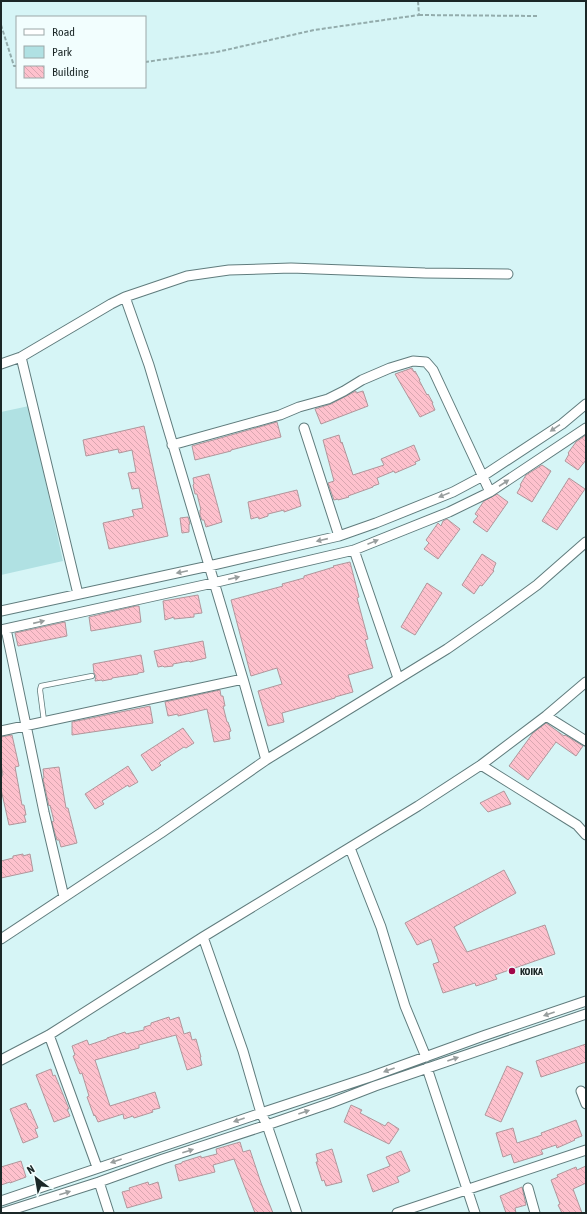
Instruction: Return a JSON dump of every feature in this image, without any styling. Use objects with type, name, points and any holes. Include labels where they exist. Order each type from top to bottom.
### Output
[{"type":"street","points":[[1,364],[22,357],[125,297],[187,276],[229,270],[291,268],[425,273],[508,274]]},
{"type":"street","points":[[125,297],[149,365],[266,760]]},
{"type":"street","points":[[22,357],[78,594]]},
{"type":"street","points":[[172,444],[280,415],[299,407],[328,399],[362,380],[390,368],[413,362],[426,362],[433,370],[490,492]]},
{"type":"street","points":[[1,611],[339,536],[376,523],[453,492],[483,476],[562,424],[586,404]]},
{"type":"street","points":[[304,428],[339,536]]},
{"type":"street","points":[[64,897],[4,630],[354,550],[449,512],[490,492],[586,428]]},
{"type":"street","points":[[1,939],[161,833],[266,760],[447,649],[537,585],[586,542]]},
{"type":"street","points":[[354,550],[398,678]]},
{"type":"street","points":[[1,731],[243,679]]},
{"type":"street","points":[[1,1060],[49,1035],[203,937],[350,848],[481,765],[546,716],[586,682]]},
{"type":"street","points":[[546,716],[586,741]]},
{"type":"street","points":[[481,765],[577,825],[586,835]]},
{"type":"street","points":[[350,848],[381,927],[405,1006],[426,1057]]},
{"type":"street","points":[[203,937],[243,1051],[261,1113],[268,1125],[297,1213]]},
{"type":"street","points":[[1,1201],[370,1077],[586,1001]]},
{"type":"street","points":[[2,1213],[268,1125],[427,1068],[585,1017]]},
{"type":"street","points":[[49,1035],[98,1168]]},
{"type":"street","points":[[427,1068],[475,1213]]},
{"type":"street","points":[[581,1091],[586,1104]]},
{"type":"street","points":[[397,1213],[586,1150]]},
{"type":"street","points":[[99,1182],[110,1213]]},
{"type":"street","points":[[528,1188],[535,1213]]},
{"type":"lane","points":[[44,721],[40,690],[41,686],[92,676]]},
{"type":"path","points":[[418,1],[419,15]]},
{"type":"path","points":[[146,62],[217,52],[314,30],[419,15],[538,16]]},
{"type":"path","points":[[1,25],[14,66],[16,66]]},
{"type":"green space","points":[[29,406],[63,561],[1,575],[1,412]]},
{"type":"building","points":[[412,368],[433,403],[435,410],[420,417],[395,374]]},
{"type":"building","points":[[356,391],[356,393],[363,391],[368,406],[321,424],[315,409],[331,404]]},
{"type":"building","points":[[277,422],[281,437],[195,460],[192,446]]},
{"type":"building","points":[[144,426],[168,536],[109,549],[103,523],[134,516],[132,510],[143,508],[139,488],[132,489],[128,473],[136,472],[132,450],[119,453],[118,449],[86,456],[83,440]]},
{"type":"building","points":[[339,435],[353,475],[384,465],[381,459],[414,445],[420,460],[415,462],[416,464],[395,473],[394,471],[377,478],[379,484],[373,487],[348,496],[349,497],[334,500],[328,483],[334,481],[323,440]]},
{"type":"building","points":[[586,435],[586,460],[578,470],[565,461],[569,454],[568,453],[576,442]]},
{"type":"building","points":[[542,465],[551,471],[532,502],[517,493],[526,475]]},
{"type":"building","points":[[209,474],[222,522],[206,527],[204,520],[202,520],[200,515],[201,510],[197,494],[195,494],[193,478]]},
{"type":"building","points":[[569,478],[585,489],[557,530],[542,521]]},
{"type":"building","points":[[297,490],[301,506],[284,512],[284,510],[268,514],[268,516],[259,519],[258,517],[251,519],[248,502]]},
{"type":"building","points":[[497,494],[508,502],[487,532],[473,522],[478,516],[475,514],[484,501]]},
{"type":"building","points":[[188,517],[190,524],[189,532],[182,533],[180,518]]},
{"type":"building","points":[[447,519],[460,529],[438,559],[424,549],[429,543],[426,540],[438,523],[441,526],[443,521]]},
{"type":"building","points":[[482,554],[496,563],[493,570],[494,571],[482,586],[480,585],[474,594],[462,585]]},
{"type":"building","points":[[350,562],[359,597],[357,598],[368,639],[365,640],[373,668],[348,675],[353,692],[282,713],[284,722],[268,726],[258,691],[282,684],[277,668],[251,676],[231,600],[283,586],[282,584],[304,578],[304,576]]},
{"type":"building","points":[[427,583],[442,593],[415,635],[401,627]]},
{"type":"building","points":[[198,595],[202,613],[194,614],[194,617],[174,619],[174,617],[165,620],[163,601]]},
{"type":"building","points":[[139,606],[141,622],[91,631],[89,617]]},
{"type":"building","points":[[65,622],[67,636],[18,646],[15,633]]},
{"type":"building","points":[[203,641],[206,658],[173,664],[173,666],[158,667],[154,651]]},
{"type":"building","points":[[141,655],[144,672],[102,681],[95,681],[96,676],[94,673],[93,664]]},
{"type":"building","points":[[220,690],[221,696],[223,696],[225,706],[223,706],[227,722],[231,731],[229,732],[230,739],[214,742],[207,709],[178,716],[178,714],[168,716],[165,702]]},
{"type":"building","points":[[150,706],[153,723],[72,735],[72,722]]},
{"type":"building","points":[[546,723],[564,736],[565,735],[583,746],[576,756],[556,742],[528,780],[509,766],[533,733]]},
{"type":"building","points":[[183,728],[194,743],[186,748],[184,747],[159,763],[161,765],[152,771],[141,755]]},
{"type":"building","points":[[12,735],[19,766],[15,767],[22,805],[24,805],[26,815],[24,815],[26,822],[9,825],[1,789],[1,776],[3,775],[1,764],[1,737]]},
{"type":"building","points":[[128,766],[138,782],[129,787],[128,785],[102,801],[104,804],[95,809],[85,794]]},
{"type":"building","points":[[59,767],[66,808],[68,808],[77,843],[61,847],[54,830],[52,822],[54,821],[43,779],[43,769]]},
{"type":"building","points":[[504,791],[511,804],[488,812],[480,803]]},
{"type":"building","points":[[23,854],[23,856],[30,854],[33,871],[1,878],[1,861]]},
{"type":"building","points":[[504,870],[516,893],[454,927],[467,952],[545,925],[555,954],[495,975],[497,979],[476,986],[475,983],[443,993],[433,964],[439,962],[431,939],[417,945],[405,923]]},
{"type":"building","points":[[169,1017],[170,1020],[179,1017],[184,1034],[190,1032],[192,1040],[196,1039],[202,1065],[187,1070],[176,1035],[139,1045],[139,1048],[95,1060],[110,1106],[155,1092],[160,1108],[152,1110],[153,1112],[134,1118],[133,1116],[124,1119],[123,1114],[98,1122],[95,1115],[94,1116],[87,1097],[89,1096],[82,1073],[80,1074],[73,1056],[75,1055],[72,1046],[87,1040],[89,1045],[125,1032],[126,1034],[144,1030],[144,1027],[151,1025],[151,1023]]},
{"type":"building","points":[[586,1044],[586,1062],[541,1077],[536,1061]]},
{"type":"building","points":[[507,1066],[523,1073],[501,1122],[485,1115]]},
{"type":"building","points":[[51,1069],[69,1109],[67,1109],[70,1116],[54,1122],[36,1075]]},
{"type":"building","points":[[26,1103],[38,1128],[35,1129],[38,1137],[23,1143],[10,1109]]},
{"type":"building","points":[[351,1105],[362,1110],[360,1113],[385,1126],[388,1122],[399,1129],[389,1144],[344,1122]]},
{"type":"building","points":[[576,1120],[582,1136],[574,1139],[575,1140],[557,1148],[556,1145],[541,1150],[543,1154],[514,1163],[511,1154],[503,1157],[496,1133],[513,1128],[517,1143],[542,1135],[541,1133]]},
{"type":"building","points":[[240,1142],[243,1152],[250,1150],[273,1213],[255,1213],[234,1159],[213,1165],[215,1172],[179,1181],[175,1165],[201,1156],[201,1158],[217,1154],[216,1149]]},
{"type":"building","points":[[332,1149],[342,1182],[326,1186],[324,1180],[322,1181],[316,1162],[318,1162],[316,1154]]},
{"type":"building","points":[[401,1151],[410,1171],[397,1177],[399,1182],[373,1192],[367,1175],[390,1166],[386,1157]]},
{"type":"building","points":[[21,1161],[26,1177],[1,1185],[1,1167]]},
{"type":"building","points":[[586,1166],[586,1183],[573,1189],[582,1213],[562,1213],[558,1205],[560,1204],[551,1180],[558,1177],[557,1175],[576,1167],[577,1170]]},
{"type":"building","points":[[148,1182],[149,1185],[158,1182],[162,1198],[127,1208],[122,1192],[130,1190],[129,1188]]},
{"type":"building","points":[[522,1187],[526,1205],[515,1208],[516,1213],[506,1213],[500,1196]]},
{"type":"place","name":"KOIKA","points":[[512,971]]}]
